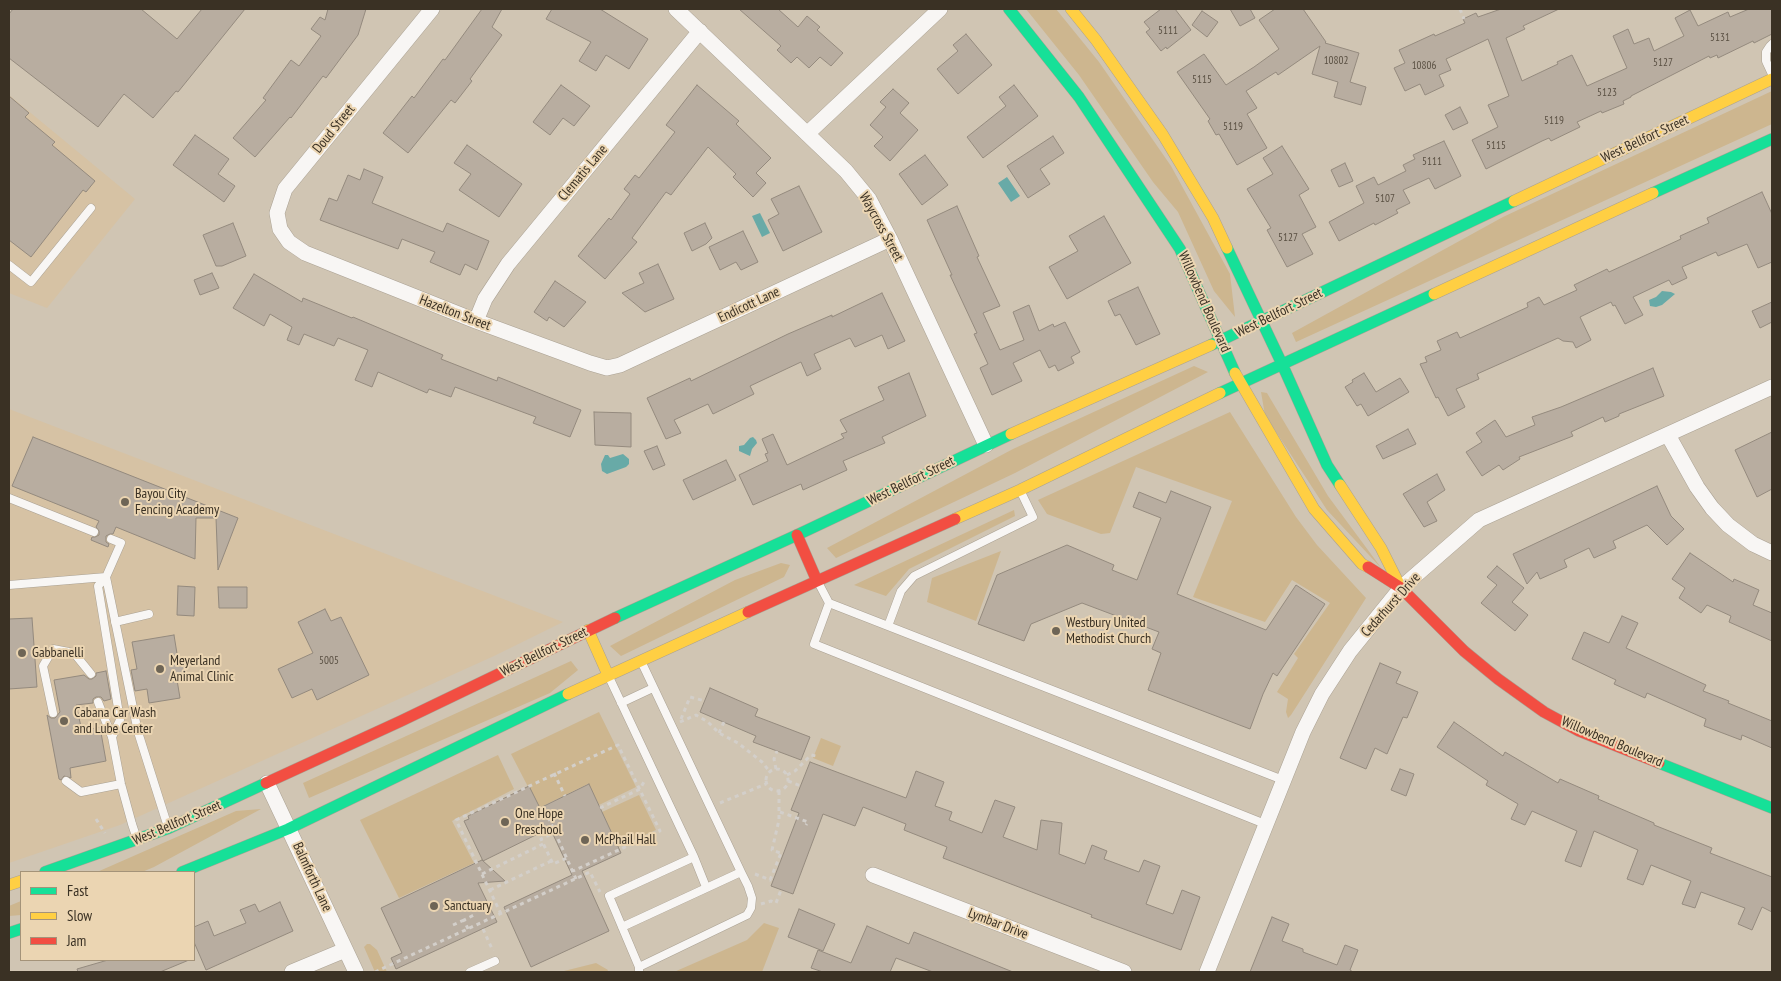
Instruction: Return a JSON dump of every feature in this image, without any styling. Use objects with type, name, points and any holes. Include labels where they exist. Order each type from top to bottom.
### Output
[{"type":"main road","name":"Willowbend Boulevard","points":[[1009,9],[1079,97],[1180,249],[1240,383],[1314,509],[1362,564],[1402,588],[1464,651],[1498,679],[1544,712],[1579,731],[1772,808]]},
{"type":"main road","name":"Willowbend Boulevard","points":[[1071,9],[1096,40],[1166,140],[1213,218],[1327,465],[1381,548],[1402,588]]},
{"type":"main road","name":"West Bellfort Street","points":[[48,871],[168,828],[267,783],[401,721],[588,630],[797,535],[986,445],[1261,322],[1772,79]]},
{"type":"main road","points":[[184,871],[288,829],[608,675],[1020,490],[1240,383],[1772,139]]},
{"type":"main road","points":[[797,535],[817,581]]},
{"type":"main road","points":[[588,630],[608,675]]},
{"type":"street","name":"Doud Street","points":[[305,253],[288,242],[280,230],[277,214],[285,189],[432,9]]},
{"type":"street","name":"Waycross Street","points":[[676,9],[846,171],[869,199],[890,239],[986,445]]},
{"type":"street","points":[[808,134],[940,9]]},
{"type":"street","name":"Clematis Lane","points":[[476,321],[485,299],[508,264],[700,31]]},
{"type":"street","name":"Endicott Lane","points":[[607,368],[620,366],[890,239]]},
{"type":"street","name":"Hazelton Street","points":[[305,253],[476,321],[590,364],[607,368]]},
{"type":"street","name":"Cedarhurst Drive","points":[[1206,972],[1303,732],[1322,694],[1350,651],[1402,588],[1479,520],[1772,387]]},
{"type":"street","points":[[1668,435],[1697,487],[1712,508],[1728,525],[1753,544],[1772,553]]},
{"type":"street","name":"Balmforth Lane","points":[[267,783],[356,972]]},
{"type":"street","name":"Lymbar Drive","points":[[873,875],[1124,972]]},
{"type":"street","points":[[292,972],[345,950]]},
{"type":"lane","points":[[1772,44],[1766,52],[1766,61],[1772,74]]},
{"type":"lane","points":[[9,265],[31,282],[91,208]]},
{"type":"lane","points":[[888,626],[901,591],[914,576],[1033,517],[1020,490]]},
{"type":"lane","points":[[9,498],[94,532]]},
{"type":"lane","points":[[112,539],[122,543],[106,577],[98,586],[120,720],[112,737]]},
{"type":"lane","points":[[9,585],[106,577]]},
{"type":"lane","points":[[106,577],[138,732],[168,828]]},
{"type":"lane","points":[[817,581],[829,603],[1283,780]]},
{"type":"lane","points":[[829,603],[814,644],[1265,824]]},
{"type":"lane","points":[[115,622],[149,614]]},
{"type":"lane","points":[[53,714],[43,666],[53,650],[74,653],[91,674]]},
{"type":"lane","points":[[641,661],[750,892],[751,906],[747,915],[639,970],[609,896],[694,857]]},
{"type":"lane","points":[[608,675],[694,857],[706,887]]},
{"type":"lane","points":[[621,703],[653,688]]},
{"type":"lane","points":[[98,702],[112,737],[132,824],[138,840]]},
{"type":"lane","points":[[66,781],[81,792],[122,784]]},
{"type":"lane","points":[[622,927],[740,870]]},
{"type":"lane","points":[[470,972],[495,961]]},
{"type":"path","points":[[1460,9],[1464,18]]},
{"type":"path","points":[[680,722],[690,697],[705,700]]},
{"type":"path","points":[[671,725],[696,715],[708,722],[719,733],[738,743],[762,762],[770,772]]},
{"type":"path","points":[[719,733],[724,722]]},
{"type":"path","points":[[501,914],[456,820],[618,745],[641,788],[660,832],[573,871]]},
{"type":"path","points":[[776,769],[774,759],[777,751]]},
{"type":"path","points":[[787,775],[795,771],[811,755],[816,756]]},
{"type":"path","points":[[776,769],[781,769],[787,775],[788,781],[785,787],[779,791],[772,789],[766,784],[767,776],[776,769]]},
{"type":"path","points":[[554,773],[565,796]]},
{"type":"path","points":[[788,781],[801,786]]},
{"type":"path","points":[[710,807],[766,784]]},
{"type":"path","points":[[600,808],[641,788]]},
{"type":"path","points":[[740,870],[770,880],[782,853],[772,850],[780,812],[779,791]]},
{"type":"path","points":[[545,810],[576,879]]},
{"type":"path","points":[[780,812],[808,822],[806,826]]},
{"type":"path","points":[[96,819],[106,833]]},
{"type":"path","points":[[556,831],[541,839],[543,844],[553,864],[567,858]]},
{"type":"path","points":[[482,874],[543,844]]},
{"type":"path","points":[[490,890],[551,861]]},
{"type":"path","points":[[374,972],[590,872],[601,894],[609,896]]},
{"type":"path","points":[[751,906],[771,901],[776,903],[781,890]]},
{"type":"path","points":[[454,925],[476,914]]},
{"type":"path","points":[[464,920],[468,929]]},
{"type":"path","points":[[483,929],[492,945],[495,961]]},
{"type":"shaded area","points":[[1026,9],[1056,9],[1099,62],[1171,166],[1230,274],[1235,317],[1214,291],[1178,212],[1153,182],[1079,75]]},
{"type":"shaded area","points":[[1772,91],[1772,124],[1296,342],[1292,333],[1503,217]]},
{"type":"shaded area","points":[[9,95],[135,199],[47,308],[9,293]]},
{"type":"shaded area","points":[[1194,366],[1208,372],[1015,473],[836,558],[827,548],[1013,449]]},
{"type":"shaded area","points":[[1261,392],[1267,393],[1328,496],[1382,569],[1327,510],[1265,415]]},
{"type":"shaded area","points":[[9,409],[563,622],[494,656],[120,825],[9,863]]},
{"type":"shaded area","points":[[1230,412],[1296,517],[1317,545],[1366,598],[1288,718],[1286,712],[1288,699],[1277,692],[1298,658],[1294,654],[1330,603],[1292,580],[1265,622],[1193,597],[1232,501],[1136,467],[1110,533],[1101,534],[1047,514],[1038,500]]},
{"type":"shaded area","points":[[1014,510],[1015,516],[909,569],[886,596],[854,585]]},
{"type":"shaded area","points":[[1001,551],[976,621],[927,602],[932,578]]},
{"type":"shaded area","points":[[781,563],[790,565],[784,577],[621,656],[610,646],[735,580]]},
{"type":"shaded area","points":[[571,661],[578,670],[550,693],[309,798],[303,783]]},
{"type":"shaded area","points":[[599,712],[636,787],[599,805],[588,784],[539,808],[511,754]]},
{"type":"shaded area","points":[[821,738],[841,746],[833,766],[813,758]]},
{"type":"shaded area","points":[[498,755],[514,789],[452,821],[474,863],[399,898],[360,820]]},
{"type":"shaded area","points":[[639,795],[656,830],[618,847],[602,812]]},
{"type":"shaded area","points":[[261,809],[144,871],[99,871],[236,811]]},
{"type":"shaded area","points":[[20,901],[20,915],[9,916],[9,906]]},
{"type":"shaded area","points":[[764,923],[779,928],[762,972],[674,972],[747,940]]},
{"type":"shaded area","points":[[370,944],[377,950],[387,972],[375,972],[364,947]]},
{"type":"shaded area","points":[[596,963],[608,970],[607,972],[560,972]]},
{"type":"water","points":[[1007,177],[1020,196],[1011,202],[998,183]]},
{"type":"water","points":[[760,213],[770,233],[762,237],[752,216]]},
{"type":"water","points":[[1662,291],[1675,294],[1662,305],[1650,306],[1649,300],[1656,297]]},
{"type":"water","points":[[753,437],[757,443],[752,449],[750,456],[739,451],[739,446],[744,445]]},
{"type":"water","points":[[623,454],[629,459],[629,464],[626,467],[607,474],[602,471],[601,464],[605,455],[608,455],[610,458]]},
{"type":"building","points":[[13,9],[141,9],[177,39],[202,9],[245,9],[178,92],[176,91],[153,118],[124,94],[98,127],[9,58],[9,14]]},
{"type":"building","points":[[328,9],[366,9],[358,35],[326,78],[323,76],[291,118],[255,157],[233,138],[266,100],[263,98],[291,60],[299,66],[321,36],[311,29],[320,17],[325,20]]},
{"type":"building","points":[[482,9],[502,9],[492,27],[502,35],[455,103],[451,100],[408,153],[383,133],[412,96],[414,98],[443,59],[445,60]]},
{"type":"building","points":[[552,9],[600,9],[648,39],[629,69],[606,55],[596,71],[579,61],[591,42],[546,19]]},
{"type":"building","points":[[739,9],[778,9],[798,27],[807,16],[820,27],[817,30],[843,53],[831,66],[820,57],[809,68],[797,57],[791,63],[777,50],[781,46]]},
{"type":"building","points":[[1161,9],[1175,9],[1191,30],[1167,49],[1166,47],[1161,51],[1146,32],[1150,29],[1144,22]]},
{"type":"building","points":[[1230,9],[1250,9],[1255,18],[1240,26]]},
{"type":"building","points":[[1275,9],[1303,9],[1325,43],[1359,53],[1350,82],[1366,87],[1361,105],[1334,97],[1338,82],[1312,74],[1320,46],[1278,75],[1276,72],[1246,91],[1257,108],[1247,114],[1267,148],[1237,165],[1219,134],[1216,135],[1208,121],[1210,119],[1177,72],[1204,54],[1226,85],[1254,67],[1279,49],[1259,20]]},
{"type":"building","points":[[1501,9],[1559,9],[1523,26],[1525,29],[1506,38],[1522,81],[1558,64],[1557,62],[1572,55],[1587,86],[1627,68],[1613,36],[1628,29],[1634,44],[1649,38],[1654,51],[1684,36],[1675,18],[1690,10],[1698,26],[1728,12],[1730,17],[1749,9],[1772,9],[1772,34],[1718,58],[1717,55],[1710,58],[1709,56],[1631,96],[1623,101],[1624,104],[1602,113],[1601,111],[1577,122],[1580,127],[1551,141],[1549,138],[1542,141],[1486,169],[1472,140],[1498,127],[1488,105],[1509,96],[1488,39],[1446,59],[1451,70],[1439,75],[1444,86],[1425,95],[1420,84],[1405,91],[1394,68],[1405,63],[1399,50],[1434,34],[1435,36],[1465,23],[1463,19],[1476,13],[1478,17]]},
{"type":"building","points":[[1202,11],[1218,22],[1207,37],[1192,25]]},
{"type":"building","points":[[966,34],[992,65],[958,94],[937,69],[958,51],[953,45]]},
{"type":"building","points":[[561,85],[590,106],[574,126],[563,118],[550,135],[533,122]]},
{"type":"building","points":[[697,85],[739,121],[736,124],[771,158],[756,173],[766,183],[753,197],[733,177],[736,174],[708,147],[671,195],[666,192],[632,238],[637,242],[605,279],[578,256],[609,218],[611,220],[630,194],[624,189],[635,175],[639,178],[675,132],[666,125]]},
{"type":"building","points":[[1014,85],[1038,116],[983,158],[967,137],[1006,106],[999,97]]},
{"type":"building","points":[[893,89],[909,103],[900,113],[918,130],[890,161],[874,146],[883,137],[870,125],[886,107],[880,102]]},
{"type":"building","points":[[9,96],[29,113],[25,117],[55,142],[52,145],[95,181],[86,192],[83,190],[31,257],[9,240]]},
{"type":"building","points":[[1460,107],[1468,123],[1453,130],[1445,115]]},
{"type":"building","points":[[195,135],[229,159],[218,174],[235,186],[224,202],[173,165]]},
{"type":"building","points":[[1053,136],[1064,153],[1040,169],[1050,184],[1028,198],[1007,166]]},
{"type":"building","points":[[1444,141],[1461,176],[1435,189],[1429,178],[1403,190],[1410,203],[1396,210],[1398,213],[1339,241],[1329,222],[1364,203],[1356,186],[1374,177],[1378,185],[1406,171],[1403,165],[1415,159],[1413,155]]},
{"type":"building","points":[[467,145],[522,184],[499,217],[459,190],[471,174],[454,163]]},
{"type":"building","points":[[1282,146],[1309,189],[1299,195],[1316,227],[1302,234],[1313,254],[1287,267],[1267,230],[1271,228],[1247,189],[1273,174],[1263,158]]},
{"type":"building","points":[[925,155],[948,185],[922,205],[899,174]]},
{"type":"building","points":[[1345,163],[1353,181],[1339,187],[1331,170]]},
{"type":"building","points":[[364,169],[383,177],[372,203],[443,232],[447,223],[489,241],[477,270],[465,264],[460,275],[430,262],[435,252],[402,239],[398,249],[320,220],[329,198],[337,201],[348,175],[360,180]]},
{"type":"building","points":[[799,186],[822,232],[783,251],[768,220],[779,214],[771,199]]},
{"type":"building","points":[[1762,192],[1772,214],[1772,262],[1758,268],[1747,244],[1718,256],[1716,252],[1682,267],[1687,278],[1672,285],[1669,280],[1633,297],[1643,315],[1625,324],[1615,305],[1613,306],[1611,302],[1580,317],[1591,340],[1576,348],[1573,342],[1563,341],[1558,338],[1477,374],[1479,379],[1456,389],[1465,407],[1448,416],[1438,397],[1436,398],[1420,364],[1427,362],[1425,357],[1441,350],[1437,341],[1457,332],[1460,338],[1528,307],[1527,303],[1539,297],[1544,305],[1577,290],[1574,285],[1607,269],[1609,272],[1681,239],[1680,236],[1709,223],[1707,218]]},
{"type":"building","points":[[957,206],[979,256],[977,257],[1000,306],[983,313],[1000,350],[1024,340],[1013,312],[1029,305],[1039,331],[1053,324],[1054,327],[1065,322],[1080,352],[1071,357],[1074,363],[1058,371],[1055,365],[1049,368],[1040,350],[1013,363],[1022,381],[992,395],[980,368],[988,364],[974,334],[977,333],[927,220]]},
{"type":"building","points":[[1104,216],[1131,263],[1067,299],[1049,267],[1078,251],[1069,236]]},
{"type":"building","points":[[233,223],[246,256],[222,266],[216,266],[203,235]]},
{"type":"building","points":[[705,223],[712,238],[706,244],[692,251],[684,233]]},
{"type":"building","points":[[743,231],[758,262],[741,270],[736,262],[720,270],[709,247]]},
{"type":"building","points":[[658,264],[674,299],[645,312],[622,293],[644,283],[639,273]]},
{"type":"building","points":[[212,273],[219,288],[200,295],[194,280]]},
{"type":"building","points":[[254,274],[302,302],[303,298],[353,317],[443,355],[441,359],[497,381],[498,377],[581,410],[570,437],[533,423],[536,417],[455,387],[451,397],[429,389],[427,393],[378,372],[372,387],[355,380],[368,350],[338,338],[334,346],[304,334],[299,345],[287,340],[292,327],[270,314],[264,326],[233,308]]},
{"type":"building","points":[[555,281],[586,302],[564,327],[549,317],[547,321],[534,312]]},
{"type":"building","points":[[1138,287],[1160,334],[1136,345],[1120,314],[1115,316],[1108,301]]},
{"type":"building","points":[[882,293],[905,341],[888,349],[882,335],[855,347],[850,338],[814,354],[821,369],[807,376],[801,362],[750,386],[754,394],[713,414],[708,404],[674,420],[681,433],[666,439],[647,398],[690,378],[691,381],[788,334],[832,315],[832,317]]},
{"type":"building","points":[[1772,302],[1772,322],[1760,328],[1752,311]]},
{"type":"building","points":[[1653,368],[1664,396],[1619,414],[1619,416],[1605,422],[1603,417],[1571,432],[1573,436],[1519,457],[1520,459],[1503,470],[1499,465],[1482,476],[1466,452],[1482,442],[1476,433],[1495,420],[1506,437],[1535,425],[1532,417],[1561,407]]},
{"type":"building","points":[[909,373],[926,416],[882,437],[885,443],[843,461],[847,470],[803,490],[801,484],[753,505],[739,475],[768,461],[765,454],[768,453],[762,439],[773,434],[787,465],[844,438],[841,434],[847,432],[840,420],[884,400],[878,387]]},
{"type":"building","points":[[1364,373],[1376,392],[1400,378],[1409,392],[1368,416],[1361,404],[1357,406],[1345,387]]},
{"type":"building","points":[[594,412],[631,413],[631,447],[595,445]]},
{"type":"building","points":[[1408,429],[1416,444],[1383,459],[1376,446]]},
{"type":"building","points":[[1772,432],[1772,489],[1757,497],[1735,450]]},
{"type":"building","name":"Bayou City Fencing Academy","points":[[33,437],[238,518],[218,570],[216,518],[196,518],[195,559],[116,527],[113,534],[106,536],[106,542],[109,544],[108,547],[91,540],[92,537],[99,535],[96,527],[99,521],[12,486]]},
{"type":"building","points":[[657,446],[665,465],[653,470],[644,451]]},
{"type":"building","points":[[726,460],[736,480],[693,500],[683,480]]},
{"type":"building","points":[[1437,474],[1445,490],[1427,502],[1437,521],[1424,527],[1403,494]]},
{"type":"building","points":[[1657,486],[1671,516],[1684,529],[1667,545],[1647,525],[1613,541],[1616,548],[1594,558],[1589,548],[1564,560],[1567,567],[1540,579],[1537,572],[1527,584],[1513,554]]},
{"type":"building","points":[[1171,491],[1211,507],[1177,594],[1266,630],[1296,585],[1325,604],[1277,676],[1273,673],[1250,729],[1148,690],[1161,653],[1152,649],[1159,632],[1082,603],[1031,624],[1024,641],[978,624],[997,575],[1067,545],[1114,565],[1112,570],[1137,580],[1161,518],[1133,507],[1139,492],[1166,503]]},
{"type":"building","points":[[1690,553],[1733,582],[1734,579],[1759,590],[1753,605],[1772,613],[1772,641],[1729,622],[1731,616],[1707,605],[1701,613],[1679,598],[1685,588],[1672,579]]},
{"type":"building","points":[[1497,566],[1524,588],[1512,602],[1528,615],[1515,631],[1481,603],[1497,585],[1487,577]]},
{"type":"building","points":[[178,586],[195,587],[194,616],[177,615]]},
{"type":"building","points":[[218,587],[247,587],[247,608],[219,608]]},
{"type":"building","points":[[325,609],[331,621],[341,617],[369,675],[317,700],[312,689],[292,698],[278,669],[313,653],[298,622]]},
{"type":"building","points":[[1622,616],[1638,623],[1626,648],[1706,685],[1703,691],[1772,721],[1772,748],[1742,735],[1741,740],[1704,726],[1706,719],[1647,693],[1645,698],[1614,684],[1616,680],[1572,659],[1584,632],[1609,643]]},
{"type":"building","name":"Gabbanelli","points":[[32,618],[37,687],[9,689],[9,619]]},
{"type":"building","name":"Meyerland Animal Clinic","points":[[174,635],[179,666],[185,665],[187,679],[177,680],[180,698],[149,703],[147,689],[135,691],[131,670],[137,669],[132,642]]},
{"type":"building","points":[[1380,663],[1401,672],[1396,683],[1418,692],[1407,718],[1403,717],[1387,754],[1375,748],[1366,769],[1340,758]]},
{"type":"building","name":"Cabana Car Wash and Lube Center","points":[[106,671],[111,699],[104,701],[101,697],[96,697],[93,699],[93,703],[76,705],[82,731],[100,727],[106,761],[70,768],[71,778],[64,776],[61,780],[59,779],[47,715],[55,718],[60,712],[54,680],[84,675],[92,679],[96,676],[96,673]]},
{"type":"building","points":[[710,688],[758,709],[755,716],[810,737],[801,760],[753,742],[756,736],[700,712]]},
{"type":"building","points":[[1454,722],[1503,756],[1505,752],[1558,783],[1560,779],[1599,796],[1598,799],[1654,823],[1654,825],[1712,848],[1710,853],[1772,877],[1772,912],[1762,907],[1752,930],[1738,924],[1745,908],[1701,892],[1695,908],[1682,904],[1691,881],[1651,865],[1643,885],[1627,879],[1638,850],[1594,831],[1581,867],[1565,861],[1577,831],[1532,811],[1525,825],[1511,819],[1518,804],[1486,785],[1488,781],[1437,747]]},
{"type":"building","points":[[810,762],[906,798],[916,771],[944,782],[935,806],[952,812],[949,820],[982,833],[995,800],[1015,807],[1003,837],[1037,850],[1041,820],[1062,823],[1059,854],[1085,864],[1092,845],[1107,851],[1104,859],[1139,872],[1144,860],[1160,866],[1146,904],[1173,914],[1182,890],[1200,897],[1181,950],[1091,917],[1092,915],[943,858],[947,847],[904,830],[906,824],[863,807],[855,826],[823,814],[793,894],[771,886],[799,813],[791,810]]},
{"type":"building","points":[[1400,769],[1414,774],[1406,796],[1391,790]]},
{"type":"building","points":[[589,784],[621,853],[582,871],[609,931],[531,967],[504,907],[572,875],[550,828],[483,861],[464,821],[469,819],[468,816],[529,786],[540,808]]},
{"type":"building","name":"Sanctuary","points":[[482,860],[505,881],[478,883],[497,922],[396,969],[391,958],[402,953],[381,908]]},
{"type":"building","points":[[280,902],[293,931],[206,970],[195,944],[195,927],[208,921],[214,936],[246,923],[240,910],[255,904],[259,912]]},
{"type":"building","points":[[799,909],[835,924],[823,951],[788,937]]},
{"type":"building","points":[[1272,917],[1289,924],[1282,941],[1303,949],[1303,952],[1337,965],[1345,945],[1358,950],[1350,970],[1353,972],[1250,972]]},
{"type":"building","points":[[867,926],[909,944],[914,932],[1013,972],[933,972],[896,958],[890,972],[823,972],[811,968],[818,950],[851,963]]},
{"type":"building","points":[[105,961],[187,961],[160,972],[78,972],[77,969]]},
{"type":"traffic: fast","points":[[1009,9],[1079,97],[1180,249],[1235,373]]},
{"type":"traffic: fast","points":[[1653,193],[1772,139]]},
{"type":"traffic: fast","points":[[1211,345],[1514,201]]},
{"type":"traffic: fast","points":[[1227,248],[1327,465],[1340,485]]},
{"type":"traffic: fast","points":[[1220,393],[1434,294]]},
{"type":"traffic: fast","points":[[615,618],[1011,434]]},
{"type":"traffic: fast","points":[[184,871],[288,829],[568,694]]},
{"type":"traffic: fast","points":[[1659,763],[1772,808]]},
{"type":"traffic: fast","points":[[48,871],[169,828],[266,783]]},
{"type":"traffic: fast","points":[[9,933],[20,929]]},
{"type":"traffic: slow","points":[[1071,9],[1096,40],[1163,135],[1213,218],[1227,248]]},
{"type":"traffic: slow","points":[[1514,201],[1772,79]]},
{"type":"traffic: slow","points":[[1434,294],[1653,193]]},
{"type":"traffic: slow","points":[[1011,434],[1211,345]]},
{"type":"traffic: slow","points":[[1235,373],[1314,509],[1362,564],[1368,567]]},
{"type":"traffic: slow","points":[[955,519],[1020,490],[1220,393]]},
{"type":"traffic: slow","points":[[1340,485],[1381,548],[1401,588]]},
{"type":"traffic: slow","points":[[568,694],[748,612]]},
{"type":"traffic: slow","points":[[588,630],[608,675]]},
{"type":"traffic: slow","points":[[9,885],[20,881]]},
{"type":"traffic: jam","points":[[748,612],[955,519]]},
{"type":"traffic: jam","points":[[797,535],[817,581]]},
{"type":"traffic: jam","points":[[1368,567],[1401,588],[1464,651],[1498,679],[1544,712],[1579,731],[1659,763]]},
{"type":"traffic: jam","points":[[266,783],[401,721],[615,618]]},
{"type":"place","name":"Bayou City Fencing Academy","points":[[125,502]]},
{"type":"place","name":"Westbury United Methodist Church","points":[[1056,631]]},
{"type":"place","name":"Gabbanelli","points":[[22,653]]},
{"type":"place","name":"Meyerland Animal Clinic","points":[[160,669]]},
{"type":"place","name":"Cabana Car Wash and Lube Center","points":[[64,721]]},
{"type":"place","name":"One Hope Preschool","points":[[505,822]]},
{"type":"place","name":"McPhail Hall","points":[[585,840]]},
{"type":"place","name":"Sanctuary","points":[[434,906]]}]
